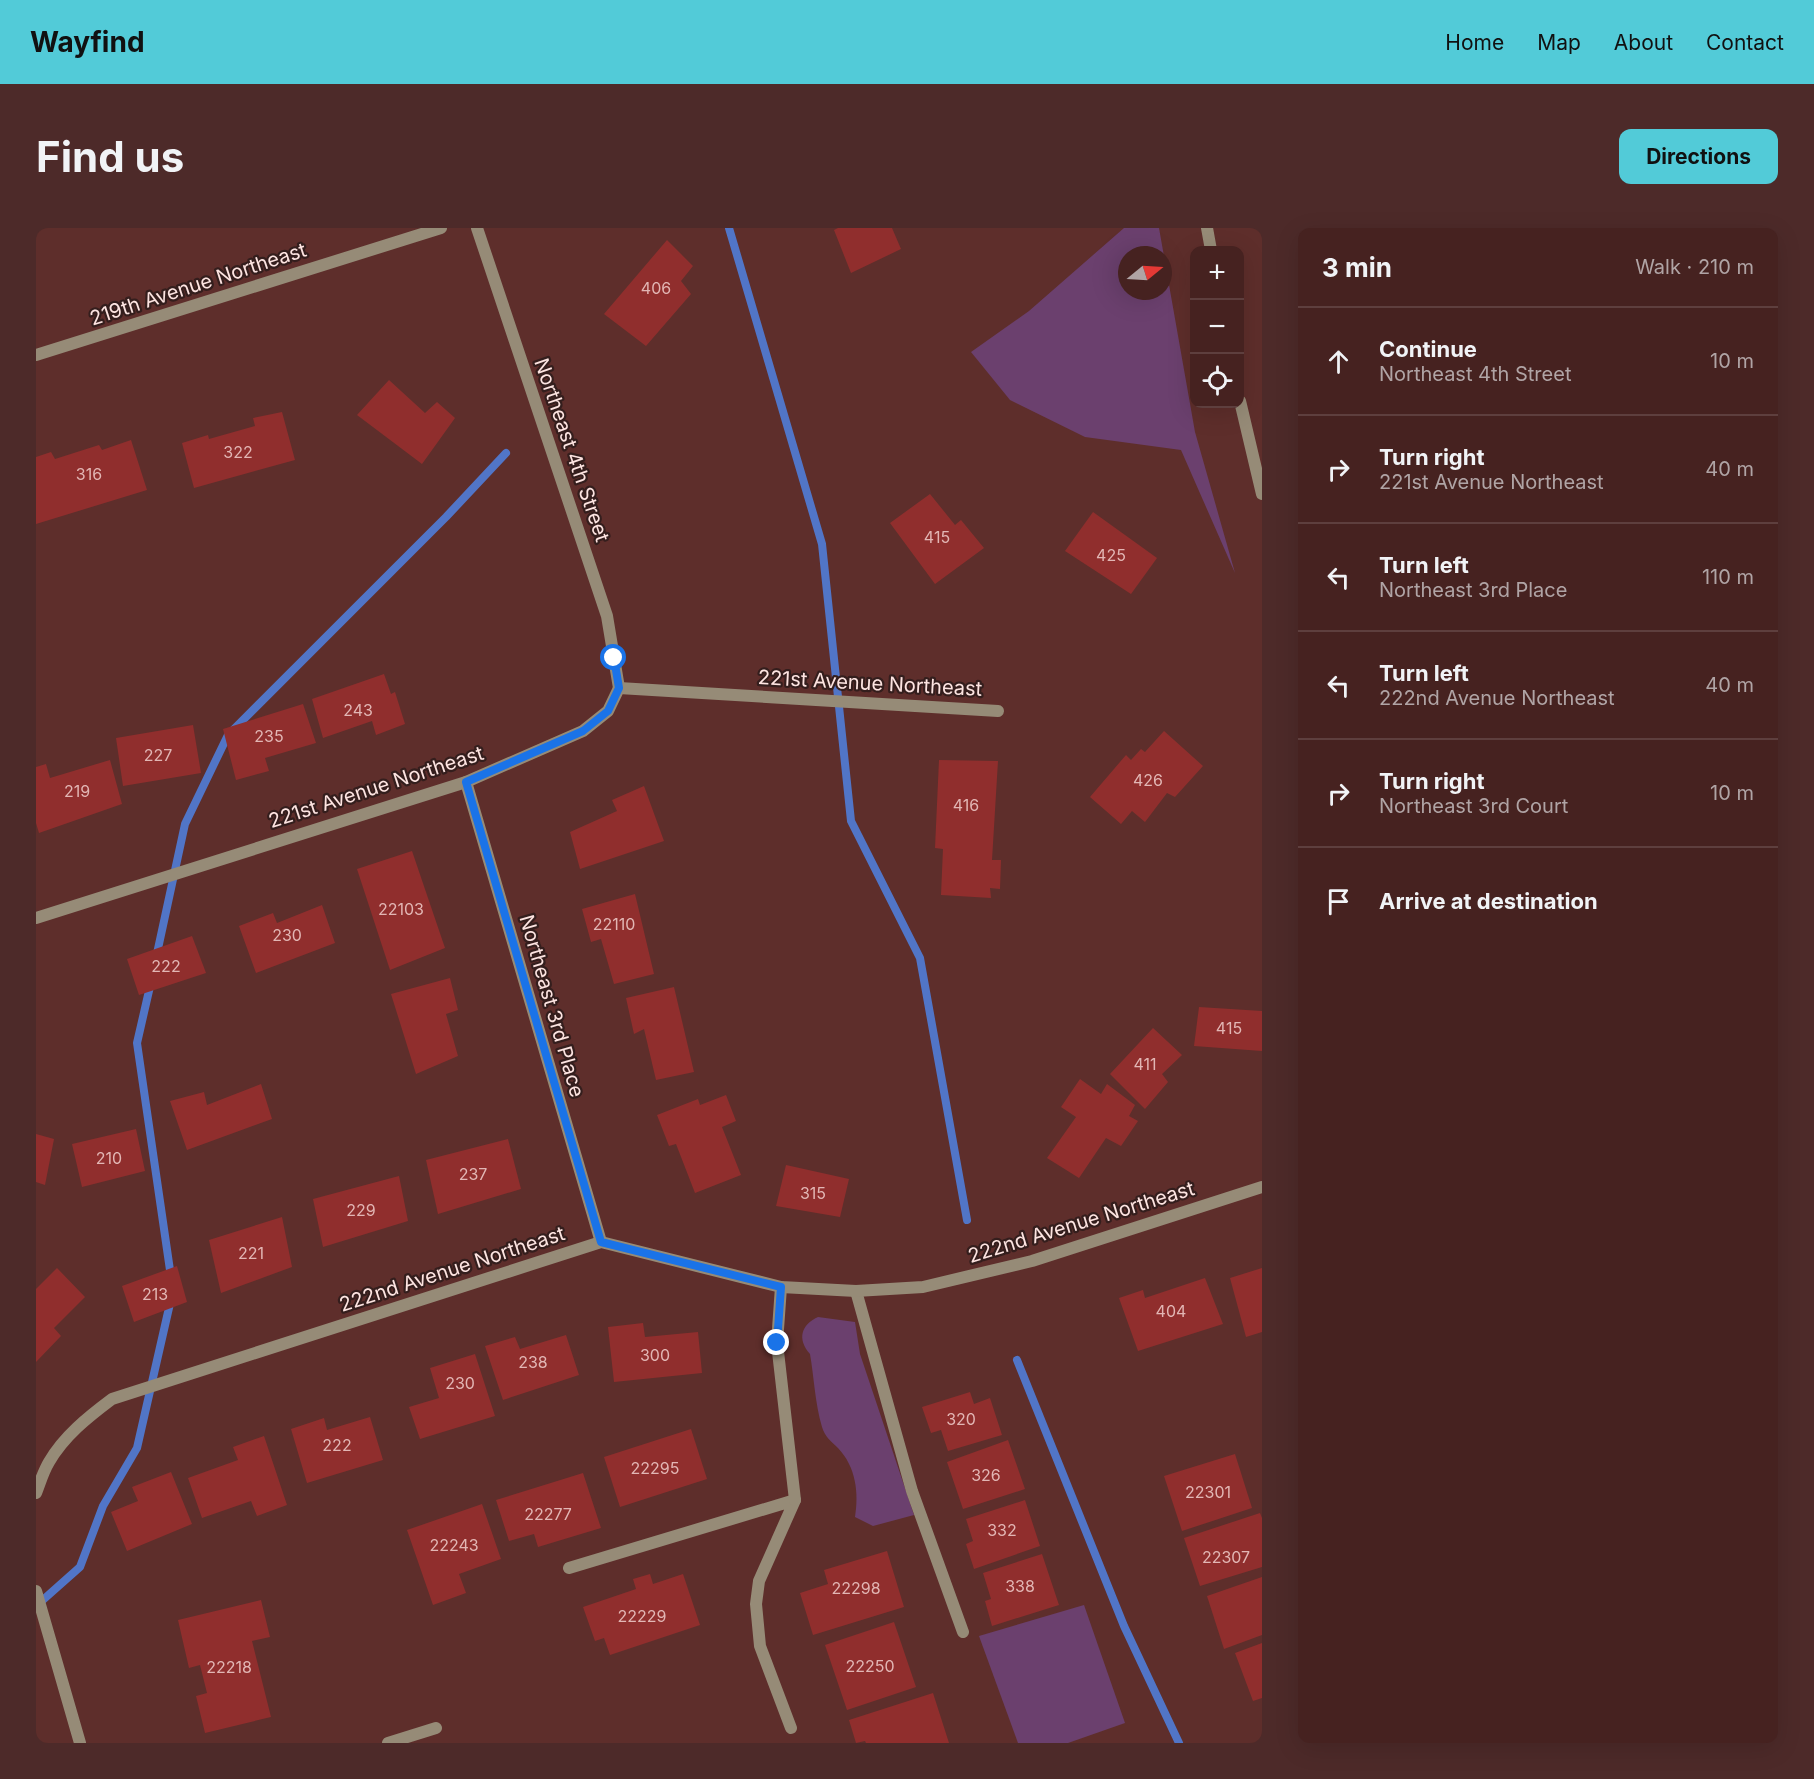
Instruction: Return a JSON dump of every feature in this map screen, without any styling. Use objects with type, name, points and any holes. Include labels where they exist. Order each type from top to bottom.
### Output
[{"type":"street","name":"219th Avenue Northeast","points":[[36,355],[441,228]]},
{"type":"street","name":"Northeast 4th Street","points":[[477,228],[607,616],[619,688]]},
{"type":"street","points":[[1207,228],[1210,246]]},
{"type":"street","points":[[1241,408],[1262,494]]},
{"type":"street","name":"221st Avenue Northeast","points":[[36,918],[466,782],[583,731],[608,711],[619,688],[998,711]]},
{"type":"street","name":"Northeast 3rd Place","points":[[466,782],[601,1242]]},
{"type":"street","name":"222nd Avenue Northeast","points":[[36,1493],[49,1463],[68,1437],[112,1399],[601,1242],[781,1287],[856,1291],[923,1287],[1032,1261],[1262,1187]]},
{"type":"street","points":[[781,1287],[777,1343],[795,1500],[759,1581],[756,1604],[760,1646],[791,1728]]},
{"type":"street","points":[[856,1291],[912,1491],[963,1632]]},
{"type":"street","points":[[569,1568],[795,1500]]},
{"type":"street","points":[[36,1591],[80,1743]]},
{"type":"street","points":[[388,1743],[436,1728]]},
{"type":"shaded area","points":[[1124,228],[1159,228],[1162,246],[1118,246],[1118,300],[1172,300],[1195,432],[1235,573],[1181,450],[1085,437],[1010,400],[971,352],[1029,311]]},
{"type":"shaded area","points":[[818,1317],[855,1322],[860,1354],[914,1515],[873,1526],[855,1517],[857,1499],[855,1481],[844,1455],[828,1439],[823,1430],[810,1354],[802,1338],[808,1324]]},
{"type":"shaded area","points":[[1084,1605],[1125,1723],[1068,1743],[1018,1743],[979,1636]]},
{"type":"building","points":[[838,228],[892,228],[901,249],[851,273],[834,230]]},
{"type":"building","points":[[667,240],[693,266],[681,281],[691,294],[646,346],[604,314]]},
{"type":"building","points":[[389,380],[425,413],[437,402],[455,418],[422,464],[357,415]]},
{"type":"building","points":[[282,412],[295,460],[194,488],[182,443],[208,435],[209,439],[255,426],[253,418]]},
{"type":"building","points":[[131,440],[147,490],[36,524],[36,457],[51,452],[55,459],[99,445],[102,450]]},
{"type":"building","points":[[930,494],[955,525],[961,520],[984,548],[935,584],[890,523]]},
{"type":"building","points":[[1093,512],[1157,558],[1131,594],[1065,551]]},
{"type":"building","points":[[384,674],[391,694],[395,692],[405,724],[376,735],[372,721],[323,738],[312,699]]},
{"type":"building","points":[[303,704],[316,743],[265,758],[269,771],[236,780],[223,729]]},
{"type":"building","points":[[193,725],[201,773],[123,786],[116,738]]},
{"type":"building","points":[[1164,731],[1203,766],[1175,797],[1167,793],[1145,822],[1132,811],[1121,824],[1090,797],[1126,755],[1131,760],[1141,749],[1145,752]]},
{"type":"building","points":[[110,760],[122,804],[39,833],[36,823],[36,767],[46,764],[50,778]]},
{"type":"building","points":[[939,760],[998,761],[992,860],[1001,860],[1000,889],[990,888],[991,898],[941,895],[943,849],[935,848]]},
{"type":"building","points":[[644,786],[664,841],[580,869],[570,832],[617,811],[612,800]]},
{"type":"building","points":[[412,851],[445,948],[390,970],[357,869]]},
{"type":"building","points":[[635,894],[654,974],[614,984],[601,939],[591,942],[582,909]]},
{"type":"building","points":[[322,905],[335,943],[256,973],[239,926],[273,913],[277,923]]},
{"type":"building","points":[[192,936],[206,973],[139,995],[127,959]]},
{"type":"building","points":[[450,978],[458,1010],[446,1014],[458,1056],[416,1074],[391,994]]},
{"type":"building","points":[[674,987],[694,1072],[656,1080],[644,1029],[634,1034],[626,998]]},
{"type":"building","points":[[1199,1007],[1262,1011],[1262,1051],[1194,1046]]},
{"type":"building","points":[[1153,1028],[1182,1055],[1162,1074],[1168,1082],[1145,1109],[1110,1074]]},
{"type":"building","points":[[1080,1079],[1101,1094],[1107,1084],[1135,1105],[1129,1116],[1138,1121],[1121,1146],[1106,1138],[1079,1178],[1047,1158],[1076,1117],[1061,1107]]},
{"type":"building","points":[[261,1084],[272,1119],[187,1150],[170,1101],[204,1092],[207,1105]]},
{"type":"building","points":[[726,1095],[736,1121],[722,1127],[741,1175],[695,1193],[676,1144],[669,1146],[657,1115],[698,1099],[700,1105]]},
{"type":"building","points":[[136,1129],[145,1171],[82,1187],[72,1144]]},
{"type":"building","points":[[36,1134],[54,1139],[45,1185],[36,1182]]},
{"type":"building","points":[[508,1139],[521,1189],[438,1214],[426,1160]]},
{"type":"building","points":[[786,1165],[849,1179],[840,1217],[776,1206]]},
{"type":"building","points":[[399,1176],[408,1221],[323,1247],[313,1199]]},
{"type":"building","points":[[282,1217],[292,1267],[221,1293],[209,1240]]},
{"type":"building","points":[[177,1266],[187,1302],[134,1322],[122,1286]]},
{"type":"building","points":[[57,1268],[85,1297],[54,1328],[61,1336],[36,1362],[36,1289]]},
{"type":"building","points":[[1262,1268],[1262,1332],[1246,1337],[1230,1278]]},
{"type":"building","points":[[1205,1278],[1223,1324],[1138,1351],[1119,1298],[1143,1290],[1145,1298]]},
{"type":"building","points":[[643,1323],[645,1337],[698,1332],[702,1373],[614,1382],[608,1327]]},
{"type":"building","points":[[566,1335],[579,1375],[503,1400],[485,1346],[515,1337],[520,1349]]},
{"type":"building","points":[[475,1354],[495,1416],[420,1439],[409,1407],[439,1398],[430,1368]]},
{"type":"building","points":[[970,1392],[974,1404],[990,1398],[1002,1435],[948,1451],[941,1430],[931,1433],[922,1407]]},
{"type":"building","points":[[370,1417],[383,1460],[307,1483],[291,1429],[324,1418],[327,1430]]},
{"type":"building","points":[[691,1429],[707,1479],[620,1507],[604,1457]]},
{"type":"building","points":[[264,1436],[287,1505],[257,1516],[251,1501],[202,1518],[188,1478],[238,1460],[233,1447]]},
{"type":"building","points":[[1008,1440],[1025,1489],[963,1509],[947,1462]]},
{"type":"building","points":[[1235,1454],[1252,1508],[1182,1531],[1164,1476]]},
{"type":"building","points":[[171,1472],[192,1524],[127,1551],[111,1512],[138,1501],[132,1487]]},
{"type":"building","points":[[583,1473],[601,1528],[538,1547],[534,1534],[509,1541],[496,1500]]},
{"type":"building","points":[[1025,1500],[1040,1546],[974,1569],[966,1544],[973,1541],[966,1519]]},
{"type":"building","points":[[482,1504],[501,1559],[459,1574],[466,1593],[433,1605],[407,1530]]},
{"type":"building","points":[[1260,1513],[1262,1518],[1262,1567],[1200,1586],[1184,1538]]},
{"type":"building","points":[[887,1551],[904,1607],[813,1635],[800,1593],[828,1584],[824,1570]]},
{"type":"building","points":[[1042,1554],[1059,1605],[992,1626],[985,1601],[991,1599],[983,1573]]},
{"type":"building","points":[[650,1574],[653,1584],[683,1574],[700,1625],[610,1655],[604,1638],[595,1641],[583,1607],[636,1589],[633,1579]]},
{"type":"building","points":[[1262,1577],[1262,1635],[1224,1649],[1207,1596]]},
{"type":"building","points":[[261,1600],[270,1637],[252,1641],[271,1717],[205,1733],[196,1696],[207,1693],[200,1665],[189,1668],[178,1620]]},
{"type":"building","points":[[894,1622],[916,1687],[847,1710],[825,1645]]},
{"type":"building","points":[[1262,1643],[1262,1698],[1253,1701],[1235,1653]]},
{"type":"building","points":[[933,1693],[949,1743],[866,1743],[865,1741],[856,1743],[849,1720]]},
{"type":"waterway","points":[[729,228],[822,544],[851,821],[920,958],[967,1220]]},
{"type":"waterway","points":[[156,958],[185,824],[228,735],[446,517],[506,453]]},
{"type":"waterway","points":[[151,982],[137,1043],[171,1277]]},
{"type":"waterway","points":[[36,1606],[80,1567],[103,1506],[137,1448],[171,1299]]},
{"type":"waterway","points":[[1017,1360],[1124,1626],[1179,1743]]},
{"type":"route","points":[[614,658],[619,688],[608,711],[583,731],[466,782],[601,1242],[781,1287],[777,1343]]}]
